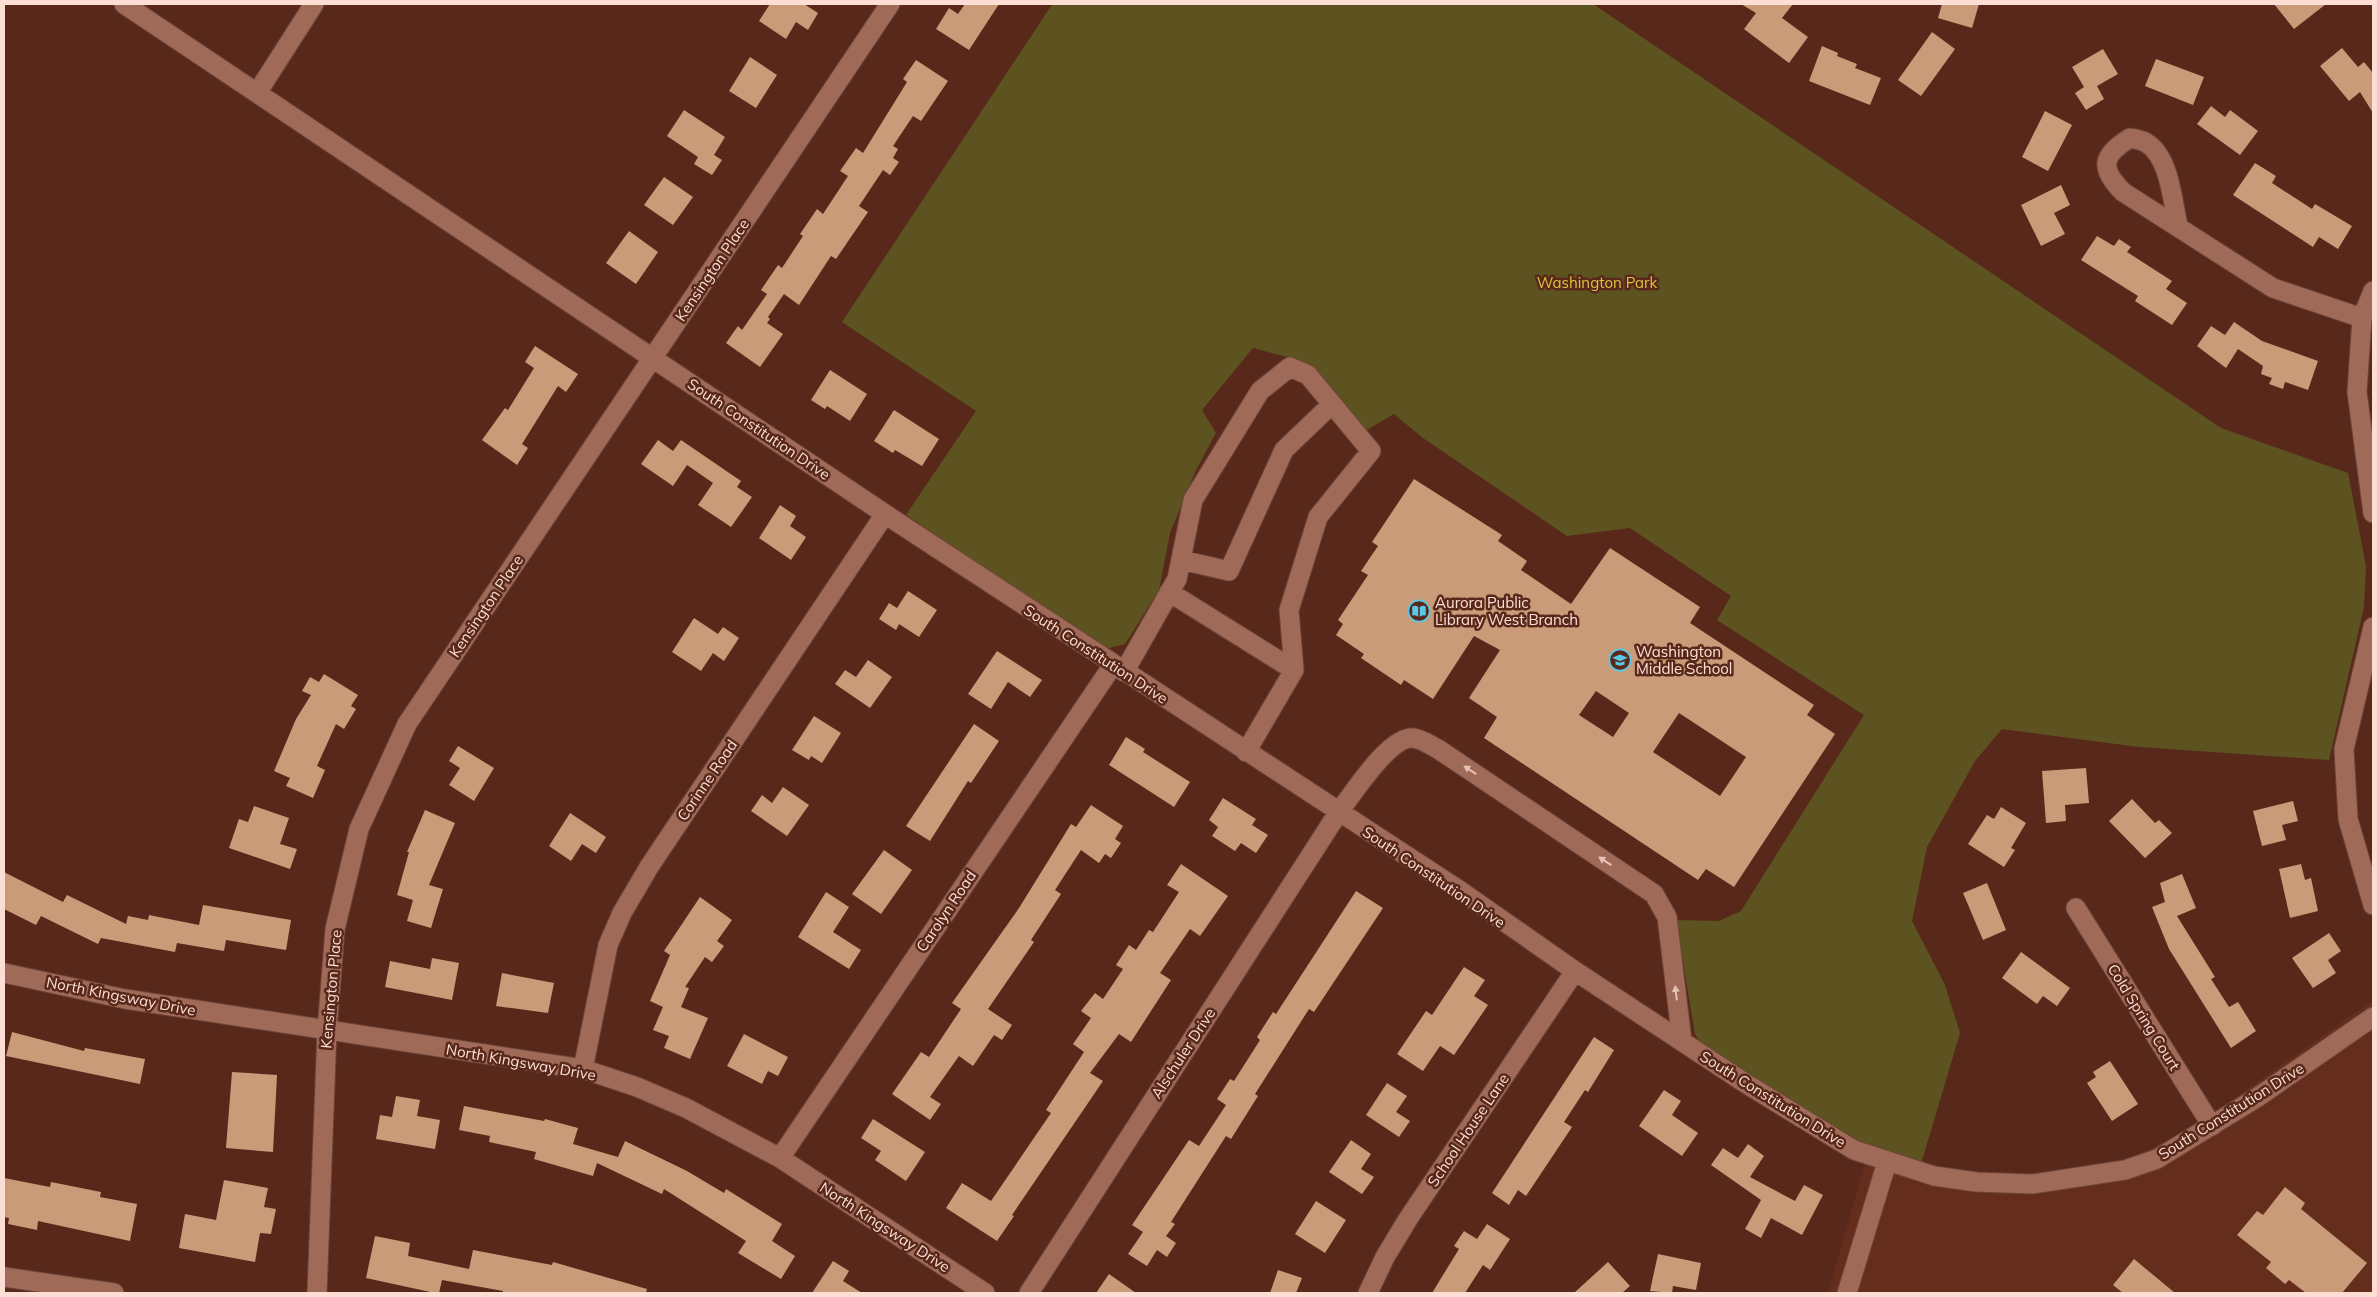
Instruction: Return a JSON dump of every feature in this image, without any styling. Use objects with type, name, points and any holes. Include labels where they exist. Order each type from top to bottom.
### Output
[{"type":"street","name":"South Constitution Drive","points":[[124,4],[542,285],[653,357],[884,514],[1338,813],[1462,892],[1575,971],[1854,1150],[1934,1176],[1959,1180],[2032,1184],[2125,1170],[2157,1159],[2212,1126],[2258,1097],[2373,1016]]},
{"type":"street","points":[[257,93],[314,4]]},
{"type":"street","name":"Kensington Place","points":[[317,1293],[327,1031],[335,928],[359,829],[407,724],[890,4]]},
{"type":"street","points":[[2178,226],[2164,166],[2156,150],[2144,142],[2130,138],[2116,147],[2108,157],[2107,169],[2112,180],[2123,192],[2273,288],[2362,318]]},
{"type":"street","points":[[2373,291],[2362,318],[2357,392],[2373,513]]},
{"type":"street","name":"Carolyn Road","points":[[780,1158],[1119,668],[1169,592],[1177,579],[1193,500],[1260,391],[1290,368],[1308,375],[1332,404]]},
{"type":"street","points":[[1181,560],[1229,571],[1284,450],[1332,404],[1371,452],[1318,517],[1289,610],[1294,670],[1246,752]]},
{"type":"street","name":"Corinne Road","points":[[584,1069],[608,945],[622,914],[649,867],[884,514]]},
{"type":"street","points":[[1169,592],[1294,670]]},
{"type":"street","points":[[2373,627],[2344,749],[2348,819],[2373,905]]},
{"type":"street","name":"Alschuler Drive","points":[[1029,1293],[1338,813],[1388,749],[1399,741],[1412,738],[1438,749],[1654,894],[1667,917],[1682,1041]]},
{"type":"street","name":"Cold Spring Court","points":[[2076,908],[2212,1126]]},
{"type":"street","name":"School House Lane","points":[[1368,1293],[1385,1257],[1408,1219],[1575,971]]},
{"type":"street","name":"North Kingsway Drive","points":[[4,973],[125,999],[584,1069],[637,1087],[686,1108],[780,1158],[984,1293]]},
{"type":"street","points":[[1847,1293],[1887,1162]]},
{"type":"street","points":[[4,1277],[114,1293]]},
{"type":"shaded area","points":[[2373,1000],[2373,1293],[1828,1293],[1870,1146],[1921,1164],[1982,1173],[2055,1173],[2110,1166],[2184,1134]]},
{"type":"green space","name":"Washington Park","points":[[1055,4],[1593,4],[2221,428],[2348,473],[2366,566],[2364,607],[2329,760],[2139,747],[2002,729],[1975,761],[1927,847],[1912,921],[1945,985],[1960,1033],[1921,1164],[1858,1141],[1777,1095],[1706,1051],[1695,1034],[1676,920],[1719,921],[1741,911],[1864,715],[1717,620],[1731,596],[1630,528],[1567,536],[1423,438],[1394,414],[1360,434],[1318,373],[1299,360],[1253,348],[1202,410],[1216,433],[1196,470],[1170,533],[1159,590],[1125,644],[1106,649],[906,515],[976,411],[842,322],[1051,6]]},
{"type":"building","points":[[770,4],[804,4],[818,13],[808,30],[796,22],[786,39],[759,21]]},
{"type":"building","points":[[965,4],[999,4],[969,50],[936,29],[949,8],[958,14]]},
{"type":"building","points":[[1741,4],[1793,4],[1782,18],[1808,37],[1789,63],[1744,29],[1756,13]]},
{"type":"building","points":[[1942,4],[1979,4],[1972,28],[1938,18]]},
{"type":"building","points":[[2274,4],[2326,4],[2294,29]]},
{"type":"building","points":[[1932,32],[1955,49],[1921,96],[1898,80]]},
{"type":"building","points":[[1822,46],[1838,53],[1837,56],[1857,64],[1855,68],[1881,78],[1870,105],[1809,81]]},
{"type":"building","points":[[2342,48],[2358,67],[2364,62],[2373,73],[2373,113],[2360,92],[2349,101],[2320,66]]},
{"type":"building","points":[[2103,49],[2118,74],[2097,86],[2104,99],[2086,110],[2075,93],[2084,87],[2072,67]]},
{"type":"building","points":[[750,57],[777,75],[756,108],[729,91]]},
{"type":"building","points":[[2156,59],[2204,77],[2193,105],[2145,86]]},
{"type":"building","points":[[916,60],[948,81],[921,121],[913,116],[893,146],[898,149],[893,158],[899,162],[890,175],[883,170],[859,206],[868,212],[836,259],[831,256],[799,305],[784,294],[768,317],[770,319],[767,323],[783,334],[760,367],[726,343],[738,326],[742,330],[767,294],[761,290],[778,265],[782,268],[803,236],[800,234],[817,209],[823,214],[848,176],[840,171],[856,148],[863,153],[907,82],[903,79]]},
{"type":"building","points":[[2211,106],[2225,117],[2230,110],[2258,131],[2240,155],[2197,124]]},
{"type":"building","points":[[684,110],[725,137],[714,155],[722,160],[712,175],[694,164],[698,157],[667,136]]},
{"type":"building","points":[[2045,111],[2072,125],[2048,171],[2022,157]]},
{"type":"building","points":[[2255,163],[2276,176],[2272,183],[2312,209],[2315,204],[2352,226],[2338,249],[2319,237],[2313,247],[2233,195]]},
{"type":"building","points":[[664,177],[693,197],[673,225],[644,205]]},
{"type":"building","points":[[2061,185],[2070,205],[2054,213],[2065,234],[2041,246],[2021,205]]},
{"type":"building","points":[[629,231],[658,252],[636,284],[606,263]]},
{"type":"building","points":[[2097,236],[2114,246],[2119,239],[2131,247],[2127,252],[2172,281],[2166,289],[2187,303],[2172,325],[2135,301],[2138,296],[2081,260]]},
{"type":"building","points":[[2234,322],[2262,341],[2318,361],[2308,390],[2285,382],[2283,389],[2269,384],[2272,378],[2261,374],[2263,366],[2238,349],[2226,368],[2197,346],[2211,326],[2225,335]]},
{"type":"building","points":[[535,346],[578,374],[566,392],[558,386],[522,444],[528,448],[517,465],[482,440],[505,408],[508,410],[534,368],[525,362]]},
{"type":"building","points":[[830,370],[867,394],[850,421],[827,406],[825,409],[811,400]]},
{"type":"building","points":[[894,410],[939,439],[922,466],[895,450],[893,453],[874,441]]},
{"type":"building","points":[[658,440],[673,451],[681,440],[741,481],[737,487],[752,497],[731,527],[698,505],[713,483],[687,465],[673,486],[641,464]]},
{"type":"building","name":"Washington Middle School","points":[[1414,479],[1502,535],[1498,541],[1527,561],[1521,570],[1571,604],[1610,548],[1700,607],[1690,623],[1814,705],[1807,715],[1835,734],[1734,887],[1706,869],[1698,880],[1484,738],[1497,717],[1469,698],[1500,650],[1474,636],[1433,699],[1404,680],[1401,685],[1361,658],[1364,654],[1336,635],[1343,624],[1338,620],[1368,575],[1361,571],[1378,546],[1372,542]],"holes":[[[1596,691],[1629,713],[1613,737],[1579,715]],[[1679,713],[1746,757],[1720,796],[1653,752]]]},
{"type":"building","points":[[780,505],[796,516],[790,526],[806,537],[791,560],[759,538]]},
{"type":"building","points":[[908,591],[937,610],[919,637],[899,624],[896,630],[879,619],[889,603],[897,608]]},
{"type":"building","points":[[694,618],[718,634],[723,627],[739,638],[724,661],[713,653],[701,671],[672,652]]},
{"type":"building","points":[[997,651],[1042,680],[1030,697],[1008,682],[991,709],[968,694]]},
{"type":"building","points":[[868,660],[892,677],[870,708],[835,684],[845,670],[856,677]]},
{"type":"building","points":[[324,674],[358,695],[351,706],[356,709],[344,729],[336,724],[317,766],[325,770],[313,798],[286,786],[290,778],[274,771],[296,719],[311,695],[302,691],[310,677],[319,682]]},
{"type":"building","points":[[814,716],[841,733],[822,763],[811,756],[809,760],[792,750]]},
{"type":"building","points":[[974,724],[999,741],[971,783],[968,781],[930,841],[906,826]]},
{"type":"building","points":[[1126,737],[1145,749],[1143,752],[1190,782],[1174,807],[1109,765]]},
{"type":"building","points":[[458,746],[494,768],[474,801],[449,785],[460,768],[449,761]]},
{"type":"building","points":[[2086,768],[2089,803],[2065,805],[2066,821],[2046,823],[2042,771]]},
{"type":"building","points":[[783,787],[809,805],[787,836],[751,811],[762,795],[772,803]]},
{"type":"building","points":[[1223,798],[1256,819],[1252,825],[1268,835],[1256,853],[1241,843],[1235,851],[1212,836],[1218,827],[1209,820]]},
{"type":"building","points":[[2132,799],[2155,823],[2159,820],[2172,833],[2145,858],[2109,821]]},
{"type":"building","points":[[2293,801],[2298,821],[2282,825],[2286,840],[2262,846],[2253,811]]},
{"type":"building","points":[[1091,805],[1123,826],[1115,839],[1121,843],[1111,858],[1105,854],[1099,863],[1081,850],[1055,890],[1061,894],[1031,940],[1034,942],[988,1009],[1012,1025],[1002,1040],[994,1035],[973,1066],[959,1056],[930,1097],[941,1104],[930,1120],[892,1094],[921,1052],[929,1057],[961,1009],[952,1003],[1019,908],[1071,824],[1076,827]]},
{"type":"building","points":[[254,806],[289,818],[280,844],[297,849],[290,869],[229,848],[239,819],[248,822]]},
{"type":"building","points":[[2001,807],[2026,823],[2011,848],[2015,850],[2004,867],[1968,844],[1987,815],[1994,819]]},
{"type":"building","points":[[425,810],[455,823],[429,885],[443,889],[431,928],[407,921],[413,900],[397,895],[409,852],[407,852]]},
{"type":"building","points":[[570,813],[606,837],[596,853],[582,844],[571,861],[549,846]]},
{"type":"building","points":[[884,850],[912,870],[881,914],[852,894]]},
{"type":"building","points":[[1181,864],[1228,896],[1200,936],[1190,929],[1160,973],[1171,980],[1131,1042],[1119,1034],[1090,1073],[1103,1081],[1012,1215],[1014,1216],[997,1241],[946,1208],[962,1183],[991,1201],[1051,1113],[1046,1110],[1084,1052],[1073,1044],[1091,1018],[1081,1011],[1095,993],[1103,999],[1123,969],[1116,965],[1129,945],[1136,950],[1149,930],[1153,932],[1179,892],[1167,885]]},
{"type":"building","points":[[2301,864],[2305,880],[2311,878],[2318,911],[2290,918],[2279,869]]},
{"type":"building","points":[[4,872],[63,902],[67,895],[126,924],[128,916],[148,920],[149,915],[199,925],[203,905],[291,920],[286,950],[226,940],[224,951],[177,943],[175,952],[101,938],[98,944],[41,916],[36,925],[4,909]]},
{"type":"building","points":[[2182,874],[2196,908],[2177,916],[2215,977],[2211,979],[2229,1007],[2238,1002],[2256,1031],[2231,1048],[2169,949],[2152,907],[2165,902],[2160,883]]},
{"type":"building","points":[[1987,883],[2006,930],[1983,940],[1963,893]]},
{"type":"building","points":[[1356,891],[1383,908],[1314,1012],[1309,1009],[1255,1094],[1258,1096],[1231,1139],[1226,1136],[1171,1222],[1175,1224],[1166,1236],[1176,1243],[1167,1257],[1157,1250],[1147,1266],[1128,1254],[1143,1232],[1132,1225],[1189,1140],[1199,1146],[1226,1105],[1217,1099],[1230,1079],[1234,1081],[1260,1040],[1257,1037],[1273,1012],[1276,1014]]},
{"type":"building","points":[[826,892],[849,907],[833,932],[861,950],[849,969],[798,937]]},
{"type":"building","points":[[700,897],[732,920],[717,941],[724,946],[712,962],[705,957],[685,987],[689,988],[681,1007],[708,1018],[690,1059],[664,1048],[669,1036],[653,1030],[663,1007],[650,1001],[670,955],[664,951]]},
{"type":"building","points":[[2329,933],[2341,951],[2328,960],[2336,973],[2313,988],[2292,958]]},
{"type":"building","points":[[2021,952],[2070,988],[2057,1006],[2043,996],[2037,1004],[2002,978]]},
{"type":"building","points":[[432,958],[459,963],[452,1000],[385,987],[390,961],[430,969]]},
{"type":"building","points":[[1464,967],[1485,980],[1474,996],[1488,1005],[1454,1055],[1440,1046],[1423,1071],[1397,1054],[1426,1011],[1432,1015]]},
{"type":"building","points":[[502,973],[554,983],[548,1013],[496,1006]]},
{"type":"building","points":[[12,1032],[84,1051],[85,1048],[145,1059],[140,1084],[6,1056]]},
{"type":"building","points":[[744,1034],[788,1057],[778,1076],[768,1071],[762,1084],[727,1066]]},
{"type":"building","points":[[1594,1037],[1614,1050],[1588,1092],[1585,1090],[1564,1122],[1572,1127],[1526,1196],[1518,1190],[1509,1205],[1492,1193]]},
{"type":"building","points":[[2110,1061],[2138,1104],[2112,1121],[2087,1083],[2096,1077],[2093,1072]]},
{"type":"building","points":[[232,1072],[277,1075],[273,1152],[226,1148]]},
{"type":"building","points":[[1387,1083],[1407,1096],[1396,1112],[1410,1121],[1399,1137],[1366,1115]]},
{"type":"building","points":[[1664,1090],[1681,1101],[1672,1115],[1698,1133],[1682,1156],[1639,1126]]},
{"type":"building","points":[[396,1096],[420,1100],[417,1116],[440,1120],[435,1149],[376,1139],[380,1115],[392,1117]]},
{"type":"building","points":[[464,1106],[544,1121],[545,1119],[578,1128],[573,1144],[618,1157],[625,1141],[687,1171],[724,1193],[726,1189],[782,1224],[772,1241],[795,1256],[781,1279],[738,1253],[746,1241],[664,1189],[662,1194],[597,1163],[593,1176],[534,1159],[536,1152],[489,1142],[490,1136],[459,1130]]},
{"type":"building","points":[[873,1119],[925,1152],[906,1181],[875,1160],[881,1151],[861,1138]]},
{"type":"building","points":[[1351,1140],[1371,1154],[1361,1169],[1374,1177],[1362,1194],[1329,1172]]},
{"type":"building","points":[[1748,1144],[1764,1156],[1750,1177],[1795,1201],[1804,1185],[1823,1195],[1802,1235],[1771,1218],[1761,1238],[1745,1229],[1761,1200],[1711,1165],[1723,1148],[1738,1158]]},
{"type":"building","points":[[4,1178],[50,1187],[51,1182],[101,1192],[100,1197],[137,1204],[130,1241],[38,1221],[37,1230],[8,1224],[9,1218],[4,1217]]},
{"type":"building","points":[[224,1180],[268,1188],[264,1207],[276,1209],[271,1234],[260,1233],[255,1262],[179,1248],[185,1214],[216,1220]]},
{"type":"building","points":[[2285,1187],[2305,1203],[2301,1209],[2367,1263],[2342,1293],[2306,1293],[2289,1280],[2285,1284],[2266,1268],[2271,1262],[2237,1235],[2257,1211],[2263,1215]]},
{"type":"building","points":[[1316,1201],[1346,1220],[1325,1253],[1295,1234]]},
{"type":"building","points":[[1487,1224],[1510,1239],[1490,1270],[1483,1265],[1465,1293],[1432,1293],[1459,1249],[1454,1246],[1464,1231],[1477,1239]]},
{"type":"building","points":[[375,1236],[410,1243],[408,1256],[469,1269],[473,1250],[552,1265],[553,1262],[647,1289],[646,1293],[503,1293],[503,1291],[442,1280],[439,1293],[435,1293],[366,1278]]},
{"type":"building","points":[[1658,1254],[1701,1263],[1696,1290],[1673,1286],[1672,1293],[1650,1291]]},
{"type":"building","points":[[2134,1259],[2175,1293],[2123,1293],[2113,1285]]},
{"type":"building","points":[[833,1261],[849,1271],[843,1281],[862,1293],[812,1293]]},
{"type":"building","points":[[1608,1262],[1630,1286],[1622,1293],[1574,1293]]},
{"type":"building","points":[[1278,1270],[1302,1278],[1296,1293],[1270,1293]]},
{"type":"building","points":[[1109,1274],[1136,1293],[1096,1293]]},
{"type":"place","name":"Aurora Public Library West Branch","points":[[1419,611]]},
{"type":"place","name":"Washington Middle School","points":[[1620,660]]}]
